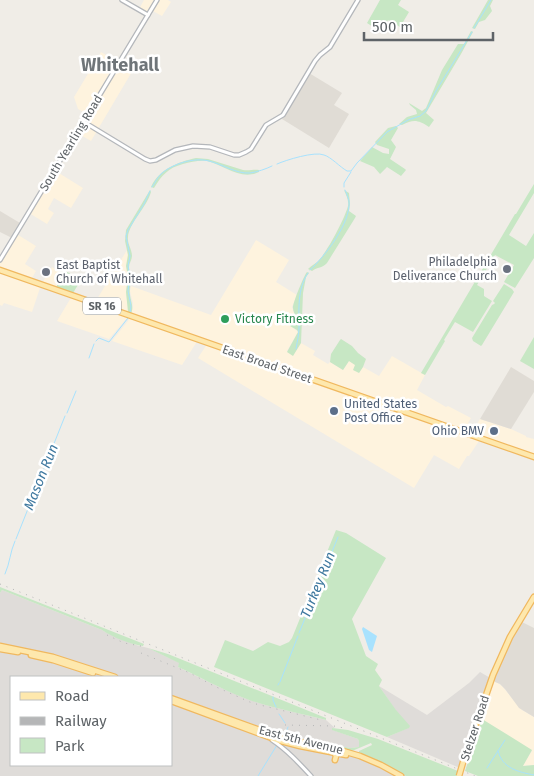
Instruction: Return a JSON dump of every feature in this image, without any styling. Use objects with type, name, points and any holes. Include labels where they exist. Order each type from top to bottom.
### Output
[{"type":"main road","name":"East Broad Street","points":[[0,270],[534,457]]},
{"type":"main road","name":"Stelzer Road","points":[[460,776],[495,672],[510,637],[534,598]]},
{"type":"main road","points":[[0,647],[53,660],[103,676]]},
{"type":"main road","points":[[0,647],[53,657],[112,676]]},
{"type":"main road","name":"East 5th Avenue","points":[[172,700],[292,746],[334,752],[364,760],[395,776]]},
{"type":"main road","name":"East 5th Avenue","points":[[172,700],[269,734],[292,746],[343,751],[360,756],[400,776]]},
{"type":"main road","points":[[334,752],[335,760]]},
{"type":"main road","points":[[383,766],[405,776]]},
{"type":"street","points":[[122,0],[148,15]]},
{"type":"street","name":"South Yearling Road","points":[[0,260],[157,0]]},
{"type":"street","points":[[84,122],[148,160],[153,161],[174,150],[193,146],[210,147],[231,155],[244,154],[251,149],[264,128],[280,117],[317,58],[332,44],[358,0]]},
{"type":"street","points":[[268,737],[285,749],[311,776]]},
{"type":"street","points":[[292,746],[293,755],[296,760]]},
{"type":"shaded area","points":[[144,0],[168,0],[171,2],[162,16],[151,10],[148,14],[139,9]]},
{"type":"shaded area","points":[[101,52],[133,70],[91,141],[77,133],[88,115],[78,109],[74,97]]},
{"type":"shaded area","points":[[309,73],[342,93],[334,105],[349,114],[329,148],[282,119]]},
{"type":"shaded area","points":[[54,170],[83,188],[71,208],[54,198],[48,209],[54,213],[47,224],[29,213]]},
{"type":"shaded area","points":[[0,211],[20,223],[12,238],[0,232]]},
{"type":"shaded area","points":[[15,233],[36,246],[25,264],[36,271],[32,278],[33,280],[42,283],[52,267],[62,273],[55,290],[41,285],[32,312],[4,303],[2,306],[0,305],[0,257]]},
{"type":"shaded area","points":[[256,240],[289,260],[276,282],[297,295],[292,307],[295,316],[291,326],[298,332],[287,351],[293,355],[301,343],[315,351],[313,355],[328,364],[330,362],[343,370],[349,361],[356,365],[359,373],[363,367],[379,376],[392,356],[425,375],[417,390],[446,407],[448,406],[471,418],[468,423],[475,427],[480,419],[534,439],[534,457],[481,438],[459,469],[434,455],[414,488],[198,358],[207,344],[198,340],[182,365],[112,341],[128,321],[132,312],[131,286],[211,315]]},
{"type":"shaded area","points":[[127,250],[128,259],[126,266],[128,277],[126,292],[129,313],[109,339],[57,321],[72,296],[94,304]]},
{"type":"shaded area","points":[[511,367],[534,381],[534,392],[511,429],[480,419]]},
{"type":"shaded area","points":[[2,590],[136,645],[148,648],[180,663],[178,667],[244,698],[326,720],[335,728],[332,728],[333,730],[358,739],[359,742],[359,747],[350,748],[331,744],[332,747],[358,753],[406,776],[0,776],[0,593]]},
{"type":"shaded area","points":[[522,622],[534,628],[534,717],[519,708],[505,689],[494,680],[511,638]]},
{"type":"shaded area","points":[[480,672],[492,679],[479,718],[474,719],[466,738],[460,768],[387,737],[408,728],[379,686],[427,715],[469,683]]},
{"type":"shaded area","points":[[492,679],[502,686],[522,710],[534,717],[534,765],[522,766],[532,751],[479,718]]},
{"type":"green space","points":[[380,0],[401,0],[398,5],[409,12],[400,27],[388,20],[381,32],[367,23]]},
{"type":"green space","points":[[488,0],[493,0],[490,6],[492,11],[485,20],[479,22],[475,29],[472,28]]},
{"type":"green space","points":[[471,31],[473,32],[461,54],[426,113],[434,120],[429,127],[416,121],[402,125],[399,124],[407,117],[417,114],[416,110],[409,103],[422,111],[426,108],[442,70],[458,44],[464,44]]},
{"type":"green space","points":[[396,126],[398,128],[391,140],[396,147],[390,159],[406,170],[401,176],[387,167],[380,174],[374,167],[360,161],[372,147],[389,154],[389,149],[377,145],[375,142],[388,128]]},
{"type":"green space","points":[[196,158],[208,159],[243,170],[259,170],[259,172],[246,175],[239,174],[207,161],[195,161],[169,170],[154,188],[151,187],[159,175],[170,167]]},
{"type":"green space","points":[[534,184],[534,193],[509,235],[526,246],[534,233],[534,258],[515,288],[504,282],[514,265],[495,255],[477,285],[484,289],[484,296],[492,301],[473,332],[455,322],[425,375],[421,373],[515,214]]},
{"type":"green space","points":[[150,190],[149,198],[131,226],[128,237],[132,256],[129,267],[131,314],[128,312],[126,292],[128,255],[125,241],[126,230]]},
{"type":"green space","points":[[344,190],[349,193],[349,211],[356,216],[327,263],[312,271],[308,269],[324,254],[348,206]]},
{"type":"green space","points":[[64,270],[81,280],[73,293],[56,288]]},
{"type":"green space","points":[[307,272],[309,273],[306,277],[303,293],[301,343],[293,356],[287,352],[298,332],[290,326],[295,316],[293,306]]},
{"type":"green space","points":[[504,284],[514,292],[481,346],[473,341],[472,338],[495,303],[493,301]]},
{"type":"green space","points":[[534,337],[534,369],[520,361]]},
{"type":"green space","points":[[341,339],[366,359],[359,373],[353,370],[355,365],[349,361],[343,370],[330,362],[331,354]]},
{"type":"green space","points":[[336,530],[346,533],[386,558],[352,619],[366,656],[378,664],[375,670],[382,680],[379,686],[410,726],[387,737],[214,667],[225,640],[253,651],[268,642],[280,646],[289,642]]},
{"type":"green space","points":[[0,587],[144,644],[143,646],[128,642],[2,590],[0,593]]},
{"type":"green space","points":[[148,648],[168,654],[326,718],[326,720],[274,708],[244,698],[178,667],[179,663]]},
{"type":"green space","points":[[482,719],[532,750],[523,766],[534,765],[534,776],[478,776],[465,771]]},
{"type":"green space","points":[[332,728],[348,730],[378,739],[458,771],[457,776],[406,776],[359,754],[359,751],[372,745],[371,743],[352,751],[331,746],[330,744],[350,748],[359,747],[358,739],[332,730]]},
{"type":"water","points":[[363,627],[377,636],[372,652],[369,650]]},
{"type":"waterway","name":"Mason Run","points":[[474,28],[491,0]]},
{"type":"waterway","name":"Mason Run","points":[[277,164],[300,156],[320,154],[330,158],[347,171],[351,171],[387,132],[408,120],[420,116],[426,111],[472,32]]},
{"type":"waterway","name":"Mason Run","points":[[152,187],[166,170],[177,164],[190,161],[209,161],[245,173],[256,172],[272,166]]},
{"type":"waterway","name":"Turkey Run","points":[[344,187],[344,183],[351,172]]},
{"type":"waterway","name":"Turkey Run","points":[[310,270],[329,248],[346,219],[349,201],[345,190]]},
{"type":"waterway","name":"Mason Run","points":[[130,313],[131,306],[128,291],[130,256],[126,236],[150,191]]},
{"type":"waterway","name":"Turkey Run","points":[[296,349],[299,331],[300,293],[308,273]]},
{"type":"waterway","name":"Mason Run","points":[[96,341],[99,338],[109,342],[128,318]]},
{"type":"waterway","name":"Mason Run","points":[[89,358],[94,344]]},
{"type":"waterway","name":"Mason Run","points":[[67,413],[76,391]]},
{"type":"waterway","name":"Mason Run","points":[[16,539],[65,416]]},
{"type":"waterway","name":"Turkey Run","points":[[299,633],[338,537]]},
{"type":"waterway","name":"Mason Run","points":[[5,574],[15,541]]},
{"type":"waterway","name":"Turkey Run","points":[[280,682],[298,636]]},
{"type":"waterway","name":"Turkey Run","points":[[273,697],[276,707]]},
{"type":"waterway","name":"Turkey Run","points":[[279,714],[285,723]]},
{"type":"waterway","name":"Turkey Run","points":[[284,736],[288,727]]},
{"type":"waterway","points":[[487,768],[505,740]]},
{"type":"waterway","name":"Turkey Run","points":[[258,776],[277,745]]},
{"type":"waterway","points":[[498,751],[500,757],[507,765],[517,771],[534,775]]},
{"type":"railway","points":[[0,584],[475,776]]},
{"type":"railway","points":[[107,635],[124,643],[141,646]]},
{"type":"railway","points":[[141,653],[190,673],[252,703],[321,720]]},
{"type":"railway","points":[[285,725],[344,728]]},
{"type":"place","name":"Philadelphia Deliverance Church","points":[[507,269]]},
{"type":"place","name":"East Baptist Church of Whitehall","points":[[46,272]]},
{"type":"place","name":"Victory Fitness","points":[[225,319]]},
{"type":"place","name":"United States Post Office","points":[[334,411]]},
{"type":"place","name":"Ohio BMV","points":[[494,431]]},
{"type":"district","name":"Whitehall","points":[[120,65]]}]
